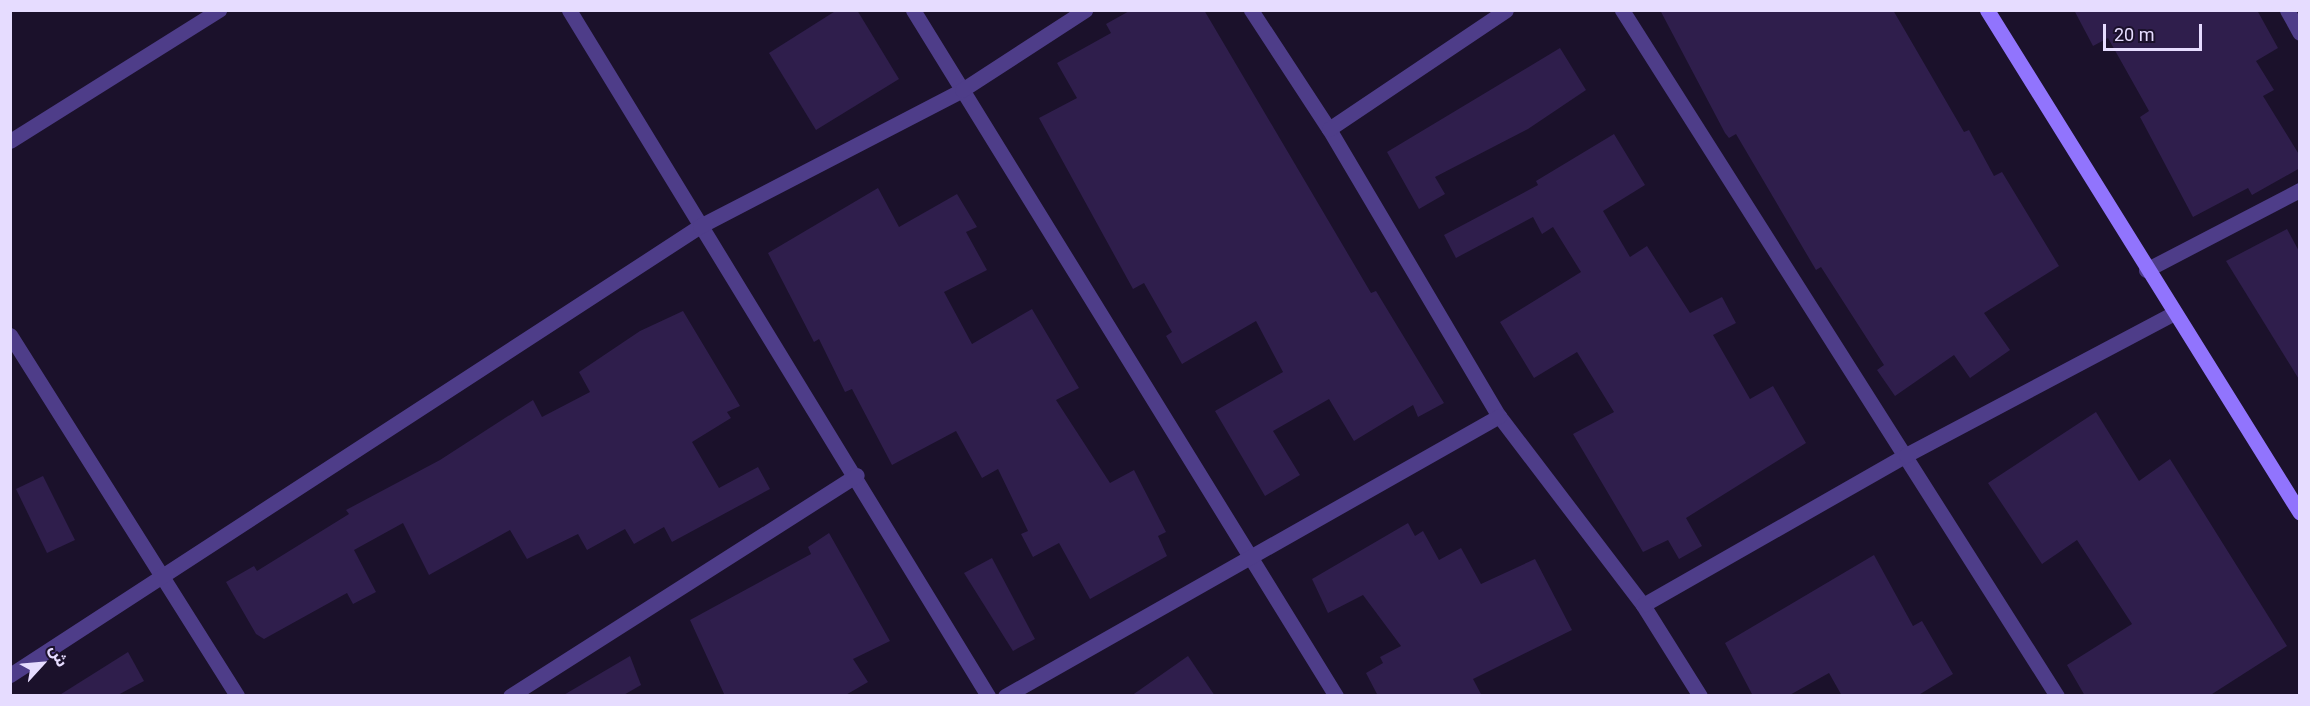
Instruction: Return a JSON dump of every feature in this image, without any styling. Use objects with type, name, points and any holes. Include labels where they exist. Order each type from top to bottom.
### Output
[{"type":"street","points":[[10,141],[219,10]]},
{"type":"street","points":[[569,10],[700,226],[857,475],[988,696]]},
{"type":"street","points":[[913,10],[1336,696]]},
{"type":"street","points":[[10,675],[158,575],[700,226],[962,90],[1085,10]]},
{"type":"street","points":[[1251,10],[1329,129],[1499,416],[1643,605],[1700,696]]},
{"type":"street","points":[[1329,129],[1506,10]]},
{"type":"street","points":[[1622,10],[1906,455],[2056,696]]},
{"type":"street","points":[[1987,10],[2172,314],[2298,507]]},
{"type":"street","points":[[2287,10],[2300,33]]},
{"type":"street","points":[[2146,270],[2300,190]]},
{"type":"street","points":[[1643,605],[1906,455],[2172,314]]},
{"type":"street","points":[[10,335],[158,575],[237,696]]},
{"type":"street","points":[[1005,696],[1499,416]]},
{"type":"street","points":[[510,696],[857,475]]},
{"type":"building","points":[[837,10],[857,10],[899,79],[816,130],[769,53]]},
{"type":"building","points":[[1131,10],[1204,10],[1371,293],[1376,291],[1444,403],[1418,417],[1413,405],[1354,441],[1329,399],[1273,431],[1300,475],[1265,496],[1215,411],[1283,372],[1256,321],[1182,364],[1166,336],[1172,332],[1144,283],[1133,289],[1039,118],[1077,98],[1057,63],[1111,33],[1106,24]]},
{"type":"building","points":[[1660,10],[1893,10],[1964,132],[1969,130],[1994,176],[2002,172],[2059,266],[1984,313],[2010,350],[1970,378],[1954,355],[1895,396],[1877,370],[1884,365],[1821,267],[1816,270],[1736,134],[1729,138],[1725,133]]},
{"type":"building","points":[[2074,10],[2257,10],[2278,48],[2256,61],[2274,90],[2263,96],[2300,156],[2300,168],[2252,195],[2248,188],[2193,217],[2140,117],[2149,111],[2108,38],[2093,46]]},
{"type":"building","points":[[1560,48],[1586,90],[1528,129],[1435,177],[1445,194],[1419,209],[1387,152]]},
{"type":"building","points":[[1614,134],[1645,185],[1603,211],[1630,257],[1647,246],[1690,313],[1722,297],[1736,323],[1713,335],[1750,399],[1773,386],[1806,443],[1686,518],[1702,546],[1679,559],[1668,540],[1643,552],[1573,434],[1614,412],[1577,352],[1534,378],[1500,322],[1581,272],[1553,227],[1542,234],[1533,217],[1456,258],[1444,235],[1538,185],[1536,181]]},
{"type":"building","points":[[878,188],[899,227],[957,194],[977,227],[966,232],[987,270],[944,292],[972,344],[1032,309],[1079,388],[1056,400],[1110,483],[1134,470],[1166,532],[1158,536],[1167,556],[1090,599],[1059,543],[1033,557],[1021,534],[1028,531],[998,469],[982,478],[956,431],[892,465],[852,389],[845,392],[819,339],[814,342],[768,253]]},
{"type":"building","points":[[2287,229],[2300,253],[2300,381],[2226,261]]},
{"type":"building","points":[[683,311],[740,406],[727,412],[731,418],[692,442],[719,488],[758,467],[770,489],[672,542],[664,527],[634,544],[625,529],[587,550],[578,534],[527,559],[510,530],[429,575],[403,523],[354,550],[376,592],[353,604],[347,593],[264,639],[256,634],[226,582],[254,566],[257,571],[349,514],[346,510],[440,460],[533,400],[542,417],[590,392],[579,372],[640,331]]},
{"type":"building","points":[[2096,412],[2139,481],[2170,459],[2287,646],[2209,696],[2085,696],[2067,665],[2132,624],[2077,540],[2042,564],[1988,483]]},
{"type":"building","points":[[43,476],[75,540],[47,553],[16,489]]},
{"type":"building","points":[[1408,523],[1415,536],[1423,531],[1439,560],[1461,548],[1481,584],[1535,559],[1572,630],[1473,679],[1482,696],[1378,696],[1366,673],[1383,663],[1380,657],[1401,646],[1363,595],[1328,613],[1312,579]]},
{"type":"building","points":[[829,533],[890,641],[853,659],[868,682],[844,696],[725,696],[690,620],[811,554],[808,547]]},
{"type":"building","points":[[1874,555],[1913,626],[1922,621],[1953,674],[1917,696],[1842,696],[1829,673],[1788,696],[1753,696],[1725,643]]},
{"type":"building","points":[[992,558],[1035,639],[1013,651],[964,573]]},
{"type":"building","points":[[128,652],[144,681],[116,696],[58,696]]},
{"type":"building","points":[[630,656],[641,685],[622,696],[562,696]]},
{"type":"building","points":[[1188,656],[1215,696],[1131,696]]}]
